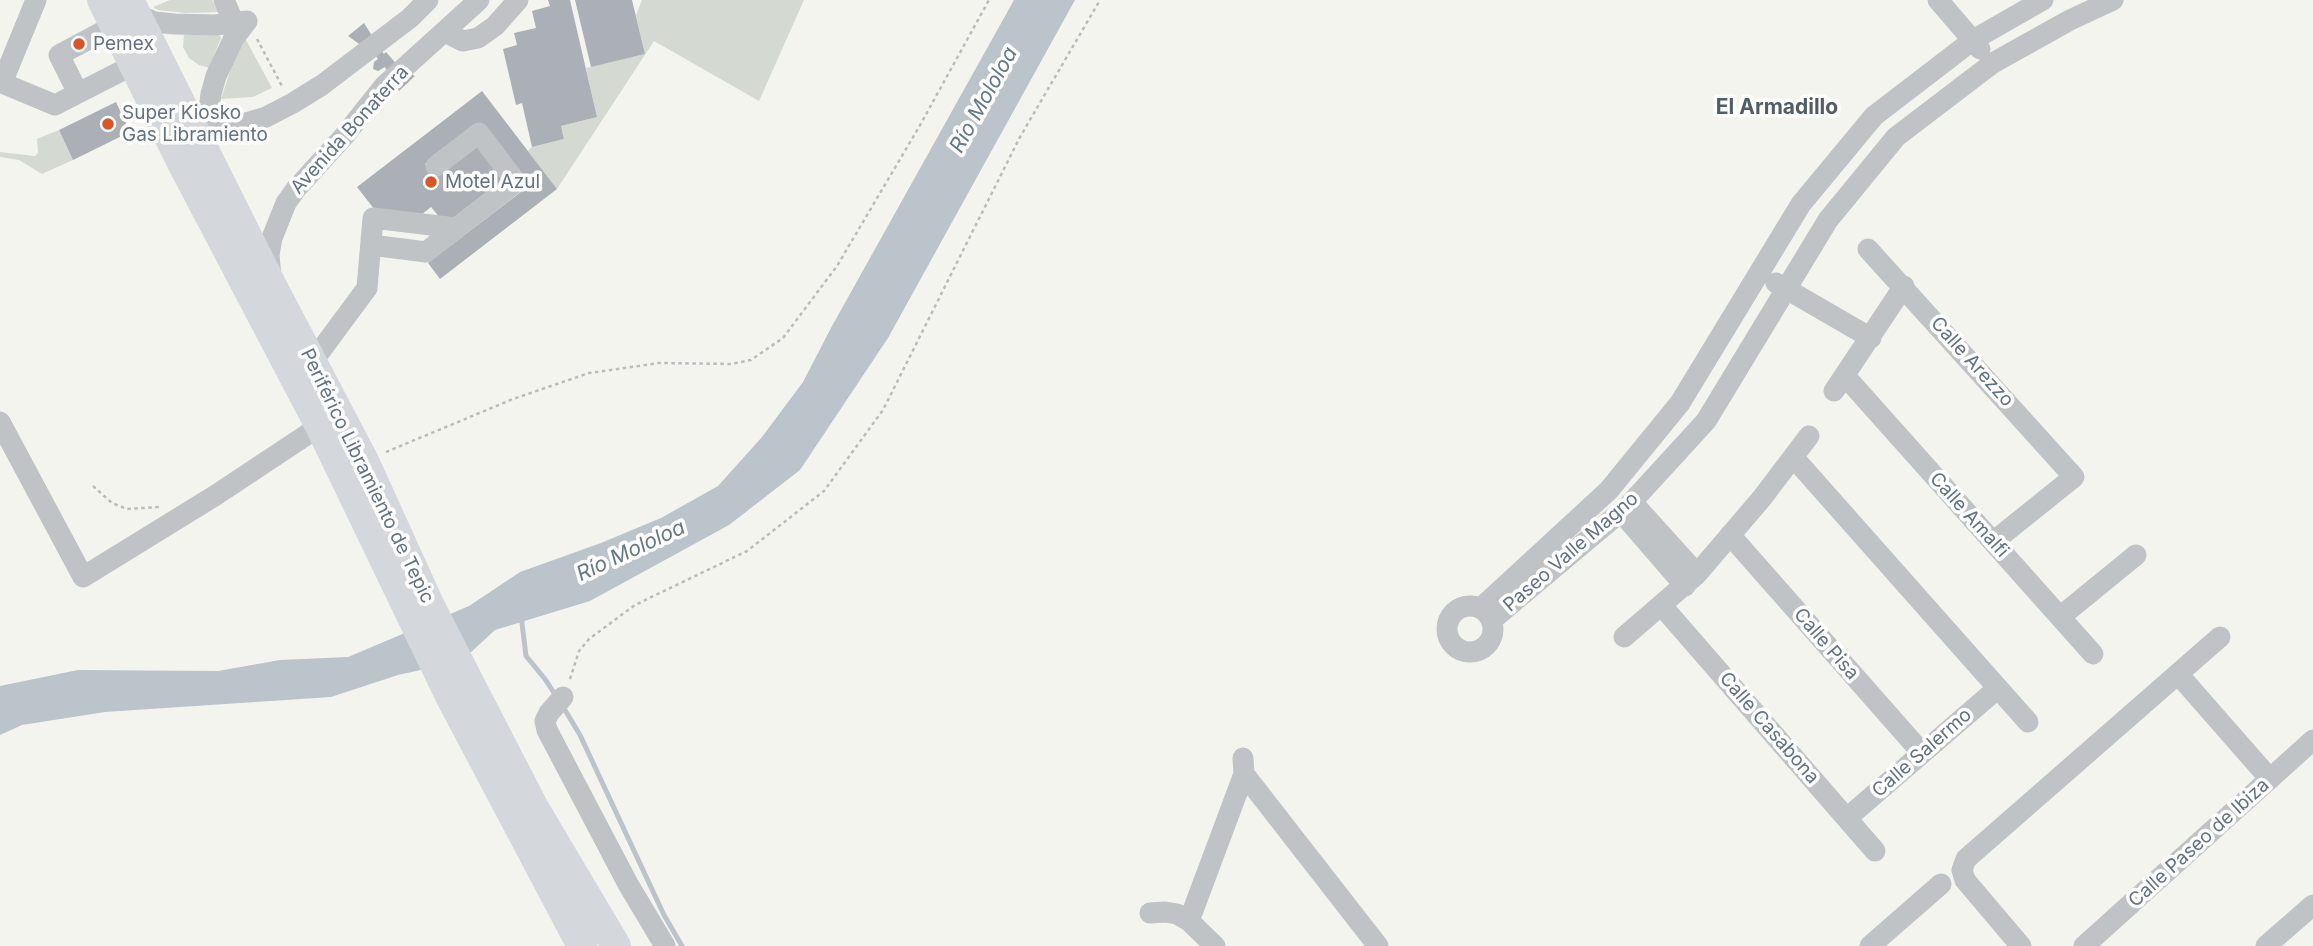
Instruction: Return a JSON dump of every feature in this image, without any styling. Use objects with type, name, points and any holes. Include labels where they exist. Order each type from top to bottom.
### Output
[{"type":"highway","name":"Periférico Libramiento de Tepic","points":[[121,10],[206,136],[272,286],[364,461],[419,609]]},
{"type":"highway","name":"Periférico Libramiento de Tepic","points":[[121,10],[135,64],[182,163],[419,609],[582,946]]},
{"type":"highway","name":"Periférico Libramiento de Tepic","points":[[460,691],[616,946]]},
{"type":"street","points":[[36,0],[2,83],[55,106],[135,64]]},
{"type":"street","points":[[224,0],[241,22]]},
{"type":"street","name":"Avenida Bonaterra","points":[[206,136],[224,125],[246,123],[266,117],[293,103],[322,85],[410,18],[428,0]]},
{"type":"street","name":"Avenida Bonaterra","points":[[272,286],[269,255],[272,238],[286,203],[296,189],[345,135],[384,86],[479,0]]},
{"type":"street","points":[[410,18],[438,38],[463,41],[478,38],[495,26],[518,0]]},
{"type":"street","points":[[1938,0],[1993,63],[2070,20],[2113,0]]},
{"type":"street","points":[[1973,40],[2043,0]]},
{"type":"street","points":[[78,93],[59,55],[121,10],[154,22],[215,25],[241,22]]},
{"type":"street","points":[[206,136],[211,94],[223,58],[241,22]]},
{"type":"street","name":"Paseo Valle Magno","points":[[1973,40],[1874,116],[1801,204],[1680,403],[1609,489],[1486,614],[1626,507],[1706,421],[1828,220],[1896,137],[1993,63]]},
{"type":"street","points":[[371,245],[426,252],[516,182],[479,133],[436,166]]},
{"type":"street","points":[[313,361],[367,288],[373,218],[456,228]]},
{"type":"street","name":"Calle Arezzo","points":[[1868,249],[2074,477],[1993,542]]},
{"type":"street","points":[[1759,273],[1871,338],[1904,286]]},
{"type":"street","name":"Calle Amalfi","points":[[1871,338],[1839,384],[1993,542],[2093,654]]},
{"type":"street","points":[[0,422],[83,577],[216,495],[320,426]]},
{"type":"street","points":[[1625,637],[1691,580],[1794,458],[1809,436]]},
{"type":"street","points":[[1794,458],[2028,722]]},
{"type":"street","points":[[1626,507],[1691,580]]},
{"type":"street","name":"Calle Pisa","points":[[1730,535],[1922,753]]},
{"type":"street","points":[[2060,617],[2136,555]]},
{"type":"street","name":"Calle Casabona","points":[[1662,606],[1875,851]]},
{"type":"street","points":[[2021,946],[1965,880],[1962,870],[1966,859],[2220,637]]},
{"type":"street","points":[[2178,674],[2270,779]]},
{"type":"street","name":"Calle Salermo","points":[[1846,818],[1998,688]]},
{"type":"street","points":[[559,701],[545,721],[547,730],[628,884],[665,946]]},
{"type":"street","name":"Calle Paseo de Ibiza","points":[[2084,946],[2313,740]]},
{"type":"street","points":[[1189,921],[1244,766],[1378,946]]},
{"type":"street","points":[[1870,946],[1941,884]]},
{"type":"street","points":[[2266,946],[2313,905]]},
{"type":"street","points":[[1150,913],[1165,912],[1189,921],[1215,946]]},
{"type":"path","points":[[364,461],[513,399],[589,373],[659,363],[731,364],[751,360],[783,338],[837,265],[919,127],[989,0]]},
{"type":"path","points":[[559,701],[579,652],[589,639],[635,605],[747,551],[824,491],[883,410],[1020,137],[1100,0]]},
{"type":"path","points":[[241,22],[283,88]]},
{"type":"path","points":[[93,486],[112,503],[127,509],[161,506]]},
{"type":"shaded area","points":[[170,0],[212,0],[218,12],[186,13],[153,7]]},
{"type":"shaded area","points":[[642,0],[804,0],[759,101],[654,41],[557,189],[528,151],[532,147],[564,139],[561,126],[597,117],[586,68],[645,54],[636,15]]},
{"type":"shaded area","points":[[218,33],[221,38],[209,68],[189,58],[183,47],[184,35]]},
{"type":"shaded area","points":[[245,38],[272,88],[253,97],[221,99],[233,62]]},
{"type":"shaded area","points":[[59,130],[73,160],[42,174],[19,160],[0,157],[0,152],[35,156],[38,153],[37,139]]},
{"type":"water","name":"Río Mololoa","points":[[1014,0],[1075,0],[888,338],[800,470],[729,525],[590,601],[495,630],[469,654],[331,697],[105,712],[22,725],[0,735],[0,686],[78,670],[218,671],[280,660],[348,657],[469,606],[520,572],[661,518],[718,486],[762,437],[803,382]]},
{"type":"building","points":[[548,0],[570,0],[597,117],[561,126],[564,139],[532,147],[522,103],[516,105],[503,49],[517,45],[514,33],[536,28],[532,11],[550,6]]},
{"type":"building","points":[[575,0],[632,0],[645,54],[591,67]]},
{"type":"building","points":[[364,23],[384,54],[386,52],[400,68],[415,76],[399,91],[385,67],[378,71],[373,69],[374,62],[378,59],[376,56],[348,36]]},
{"type":"building","name":"Motel Azul","points":[[482,91],[557,189],[440,279],[428,263],[526,188],[477,124],[425,164],[435,178],[480,143],[506,177],[445,224],[431,207],[416,219],[378,214],[357,187]]},
{"type":"building","points":[[116,102],[130,132],[73,160],[59,130]]},
{"type":"waterway","points":[[521,615],[526,656],[556,696]]},
{"type":"waterway","points":[[562,705],[580,735],[664,915],[682,946]]},
{"type":"place","name":"Pemex","points":[[79,44]]},
{"type":"place","name":"Super Kiosko Gas Libramiento","points":[[108,124]]},
{"type":"place","name":"Motel Azul","points":[[431,182]]},
{"type":"district","name":"El Armadillo","points":[[1777,108]]}]
